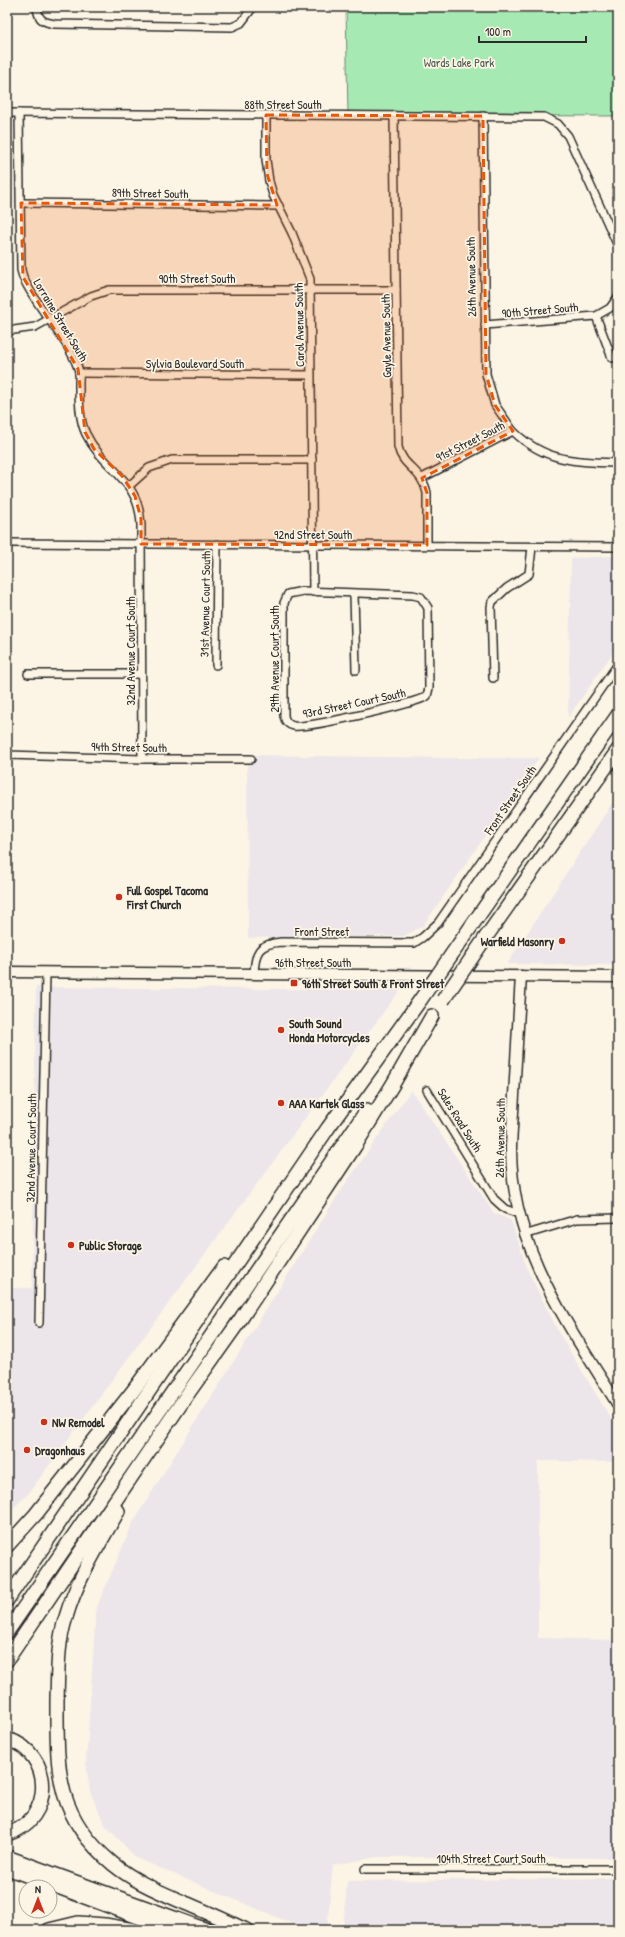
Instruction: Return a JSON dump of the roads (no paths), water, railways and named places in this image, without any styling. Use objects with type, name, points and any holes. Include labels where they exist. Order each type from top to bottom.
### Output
[{"type":"highway","points":[[7,1546],[36,1514],[133,1390],[328,1128],[421,999],[618,715]]},
{"type":"highway","points":[[7,1632],[486,937],[618,750]]},
{"type":"highway","points":[[7,1660],[156,1440],[238,1323],[355,1146],[432,1016]]},
{"type":"highway","points":[[7,1600],[328,1128]]},
{"type":"highway","points":[[156,1440],[88,1566],[73,1596],[66,1617],[58,1659],[57,1758],[59,1772],[67,1803],[76,1822],[91,1842],[113,1864],[128,1876],[150,1888],[246,1930]]},
{"type":"highway","points":[[7,1739],[22,1746],[32,1754],[39,1767],[43,1786],[41,1803],[33,1816],[22,1827],[7,1834]]},
{"type":"highway","points":[[7,1857],[207,1930]]},
{"type":"highway","points":[[7,1868],[174,1930]]},
{"type":"highway","points":[[49,1930],[78,1923],[105,1925],[134,1930]]},
{"type":"main road","name":"96th Street South","points":[[7,972],[618,977]]},
{"type":"main road","name":"26th Avenue South","points":[[521,976],[511,1159],[512,1185],[524,1235],[550,1295],[618,1405]]},
{"type":"street","points":[[37,7],[41,19],[44,22],[55,24],[232,27],[241,23],[253,7]]},
{"type":"street","name":"88th Street South","points":[[7,113],[537,117],[558,124],[568,136],[618,246]]},
{"type":"street","name":"Lorraine Street South","points":[[19,113],[23,277],[48,320],[71,354],[79,373],[80,406],[85,432],[94,449],[129,486],[139,507],[141,544]]},
{"type":"street","name":"Carol Avenue South","points":[[266,115],[267,174],[278,206],[292,233],[310,279],[312,545]]},
{"type":"street","name":"Gayle Avenue South","points":[[394,116],[398,447],[402,459],[422,478]]},
{"type":"street","name":"26th Avenue South","points":[[483,116],[485,366],[489,390],[499,412],[513,431]]},
{"type":"street","name":"89th Street South","points":[[21,203],[278,206]]},
{"type":"street","name":"90th Street South","points":[[7,331],[30,328],[48,320],[91,296],[109,290],[396,290]]},
{"type":"street","points":[[612,358],[596,316],[610,308],[618,297]]},
{"type":"street","name":"90th Street South","points":[[485,326],[596,316]]},
{"type":"street","name":"Sylvia Boulevard South","points":[[79,373],[310,375]]},
{"type":"street","name":"91st Street South","points":[[422,478],[513,431],[533,447],[556,458],[581,462],[618,463]]},
{"type":"street","points":[[129,486],[149,468],[156,464],[172,460],[312,460]]},
{"type":"street","points":[[422,478],[427,493],[427,545]]},
{"type":"street","name":"92nd Street South","points":[[7,543],[618,547]]},
{"type":"street","name":"32nd Avenue Court South","points":[[141,544],[142,759]]},
{"type":"street","name":"31st Avenue Court South","points":[[216,665],[217,544]]},
{"type":"street","points":[[312,545],[313,592],[354,594],[356,670]]},
{"type":"street","points":[[493,678],[491,607],[498,596],[529,574],[532,547]]},
{"type":"street","name":"29th Avenue Court South","points":[[288,723],[284,720],[284,603],[288,594],[303,591],[313,592]]},
{"type":"street","name":"93rd Street Court South","points":[[288,723],[293,726],[313,724],[399,706],[424,699],[428,694],[428,608],[421,598],[413,594],[354,594]]},
{"type":"street","name":"Front Street South","points":[[414,943],[423,938],[438,923],[618,664]]},
{"type":"street","points":[[28,674],[142,674]]},
{"type":"street","name":"94th Street South","points":[[7,755],[142,759],[251,759]]},
{"type":"street","name":"Front Street","points":[[254,974],[255,957],[258,951],[264,946],[272,943],[414,943]]},
{"type":"street","name":"32nd Avenue Court South","points":[[39,1323],[46,973]]},
{"type":"street","points":[[7,1076],[7,1085]]},
{"type":"street","name":"Sales Road South","points":[[427,1090],[494,1199],[505,1209],[519,1214]]},
{"type":"street","points":[[524,1235],[577,1219],[618,1218]]},
{"type":"street","name":"104th Street Court South","points":[[365,1869],[618,1869]]},
{"type":"place","name":"Full Gospel Tacoma First Church","points":[[119,897]]},
{"type":"place","name":"Warfield Masonry","points":[[562,941]]},
{"type":"place","name":"96th Street South & Front Street","points":[[294,983]]},
{"type":"place","name":"South Sound Honda Motorcycles","points":[[281,1030]]},
{"type":"place","name":"AAA Kartek Glass","points":[[281,1103]]},
{"type":"place","name":"Public Storage","points":[[71,1245]]},
{"type":"place","name":"NW Remodel","points":[[44,1422]]},
{"type":"place","name":"Dragonhaus","points":[[27,1450]]},
{"type":"park label","name":"Wards Lake Park","points":[[459,62]]}]
